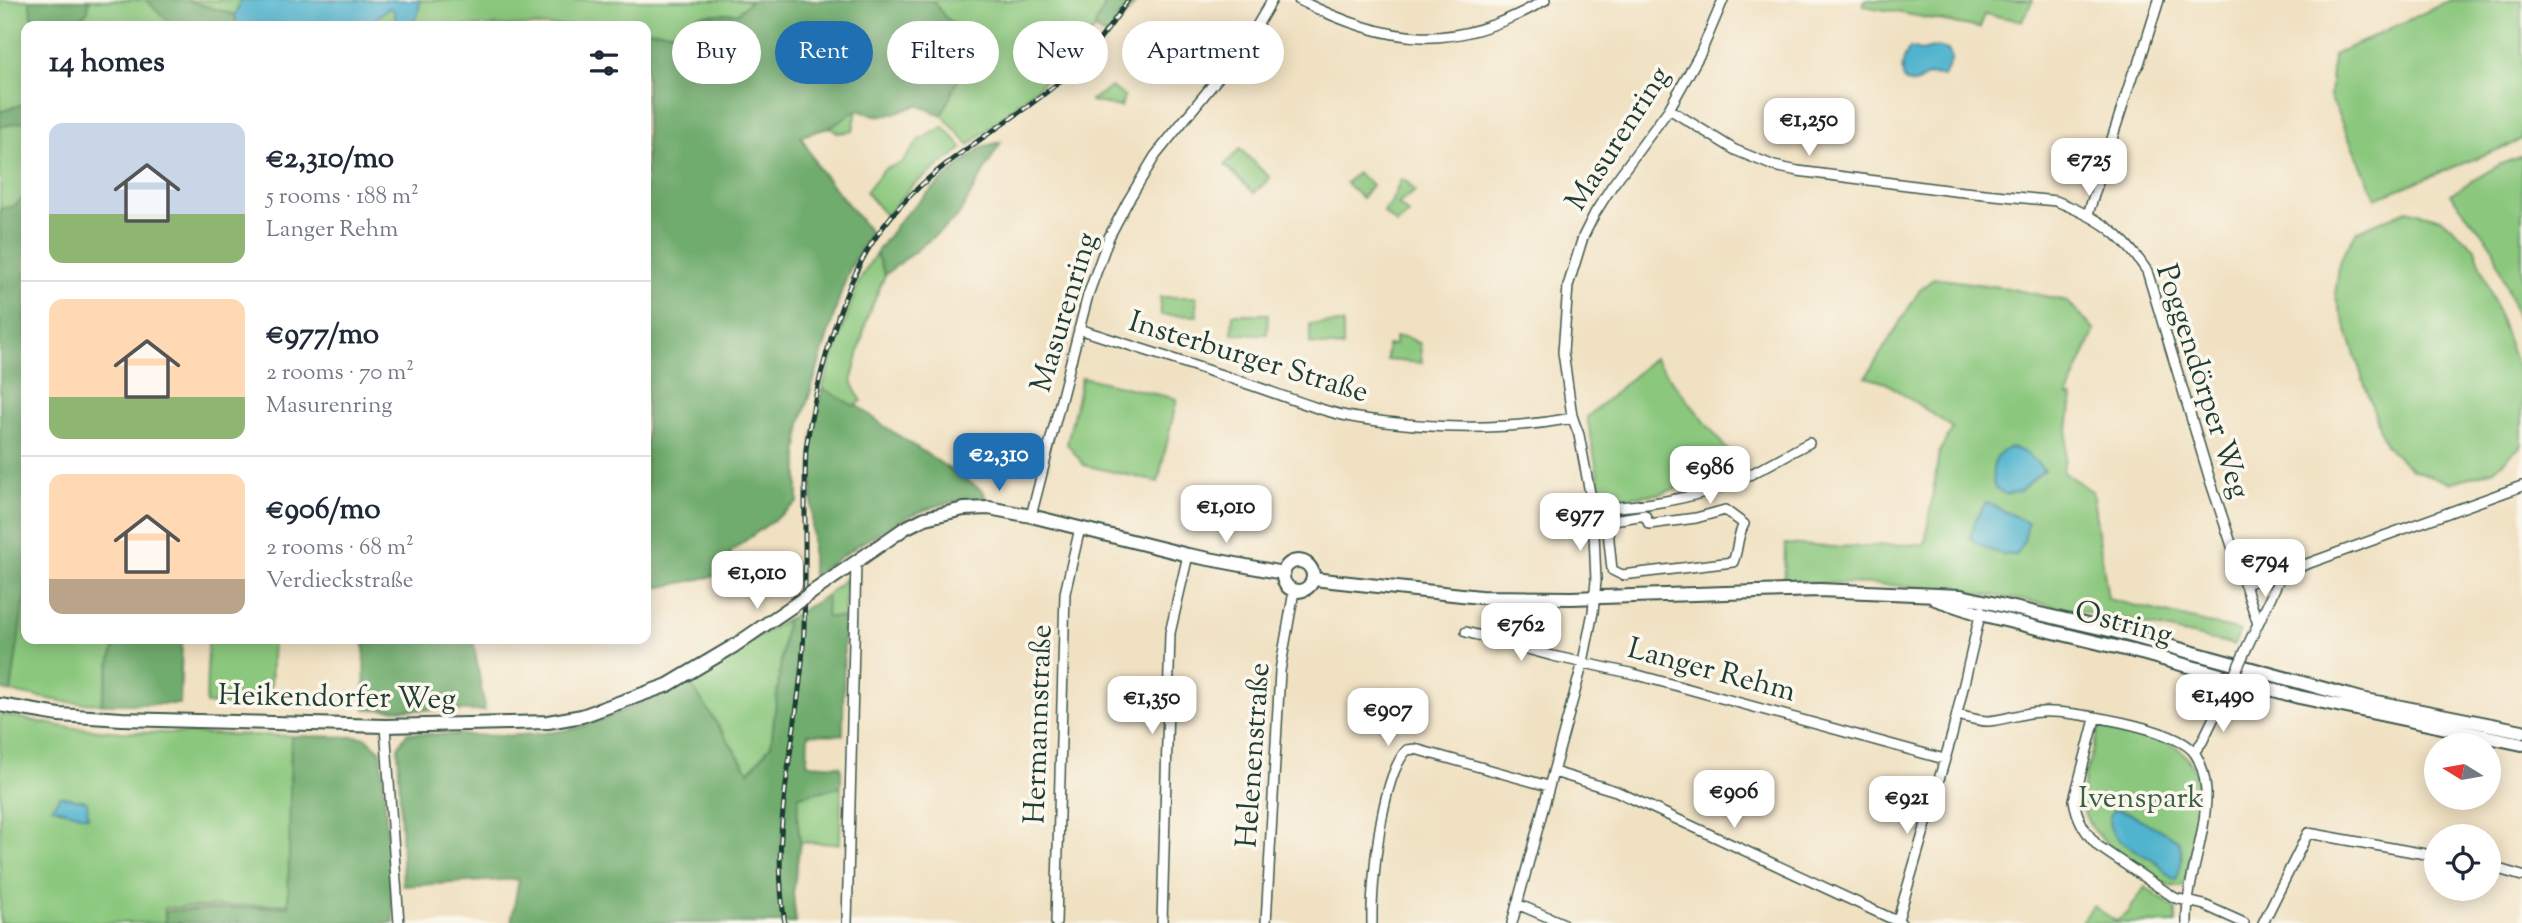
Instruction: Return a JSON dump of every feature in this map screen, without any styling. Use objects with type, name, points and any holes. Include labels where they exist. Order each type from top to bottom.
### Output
[{"type":"street","name":"Masurenring","points":[[1031,516],[1088,295],[1109,237],[1163,146],[1248,41],[1272,0]]},
{"type":"street","points":[[1299,0],[1372,31],[1410,37],[1456,35],[1501,23],[1545,0]]},
{"type":"street","name":"Masurenring","points":[[1512,923],[1583,662],[1594,598],[1593,509],[1579,435],[1573,418],[1563,352],[1564,311],[1574,262],[1589,225],[1608,192],[1669,109],[1701,52],[1723,0]]},
{"type":"street","points":[[2088,214],[2159,0]]},
{"type":"street","name":"Poggendörper Weg","points":[[1669,109],[1735,150],[1774,166],[1825,176],[2056,201],[2088,214],[2120,237],[2132,248],[2147,271],[2210,480],[2258,624]]},
{"type":"street","name":"Insterburger Straße","points":[[1079,329],[1292,401],[1354,417],[1479,427],[1573,418]]},
{"type":"street","points":[[1593,509],[1643,506],[1692,496],[1738,480],[1809,443]]},
{"type":"street","points":[[2244,584],[2282,573],[2522,486]]},
{"type":"street","points":[[846,923],[856,562],[905,528],[925,518],[947,511],[989,508],[1188,555],[1283,573]]},
{"type":"street","points":[[1725,510],[1744,524],[1736,538],[1738,549],[1733,562],[1622,575],[1612,570],[1607,521],[1645,515],[1649,524],[1696,518],[1725,510]]},
{"type":"street","name":"Hermannstraße","points":[[1056,923],[1065,593],[1080,528]]},
{"type":"street","points":[[1162,923],[1170,634],[1188,555]]},
{"type":"street","points":[[1301,561],[1310,565],[1313,579],[1304,590],[1294,591],[1284,582],[1283,573],[1288,564],[1301,561]]},
{"type":"street","name":"Heikendorfer Weg","points":[[0,705],[59,715],[384,726],[548,722],[582,716],[668,685],[725,651],[856,562]]},
{"type":"street","points":[[2194,752],[2202,742],[2282,573]]},
{"type":"street","points":[[1313,579],[1480,597],[1594,598]]},
{"type":"street","name":"Ostring","points":[[1594,598],[1819,590],[1961,596],[2114,631],[2361,699],[2522,731]]},
{"type":"street","name":"Helenenstraße","points":[[1266,923],[1280,671],[1294,591]]},
{"type":"street","name":"Ostring","points":[[1919,593],[1980,614],[2145,654],[2343,708],[2522,744]]},
{"type":"street","points":[[1554,772],[1616,791],[1898,922],[1957,715],[1983,600]]},
{"type":"street","name":"Langer Rehm","points":[[1466,632],[1553,656],[1646,677],[1944,759]]},
{"type":"street","points":[[1957,715],[1991,721],[2042,711],[2095,719],[2169,735],[2194,752],[2204,773],[2205,806],[2203,833],[2187,901],[2187,923]]},
{"type":"street","points":[[2095,719],[2074,800],[2088,835],[2098,846],[2175,898],[2204,905],[2244,923]]},
{"type":"street","points":[[384,726],[399,923]]},
{"type":"street","points":[[1372,921],[1376,862],[1384,815],[1399,757],[1407,750],[1548,786]]},
{"type":"street","points":[[2263,923],[2308,833],[2424,854]]},
{"type":"street","points":[[2501,870],[2522,876]]},
{"type":"street","points":[[1517,904],[1562,923]]},
{"type":"green space","points":[[0,0],[30,0],[34,21],[21,21],[21,644],[115,644],[101,704],[66,702],[11,692],[19,634],[0,655]]},
{"type":"green space","points":[[29,0],[89,0],[88,11],[78,21],[33,21]]},
{"type":"green space","points":[[52,0],[1108,0],[1097,21],[1013,21],[1013,84],[1041,84],[969,145],[942,115],[923,84],[999,84],[999,21],[887,21],[887,76],[857,110],[853,131],[837,133],[831,127],[801,136],[818,168],[871,233],[850,268],[841,292],[801,422],[798,502],[731,551],[729,573],[651,589],[651,21],[55,21]]},
{"type":"green space","points":[[146,0],[186,0],[235,15],[236,21],[168,21]]},
{"type":"green space","points":[[751,0],[933,0],[950,21],[887,21],[887,84],[956,84],[942,115],[917,105],[887,115],[874,115],[857,110],[831,127],[801,136],[818,168],[871,233],[850,268],[841,292],[801,422],[798,502],[731,551],[729,573],[651,589],[651,30],[672,32],[672,84],[761,84],[761,21],[690,21],[700,15],[738,13]]},
{"type":"green space","points":[[1108,0],[1138,0],[1108,37],[1108,21],[1097,21]]},
{"type":"green space","points":[[1864,0],[2033,0],[2022,21],[1984,14],[1980,28],[1864,6]]},
{"type":"green space","points":[[2451,0],[2522,0],[2522,140],[2376,198],[2330,97],[2333,55]]},
{"type":"green space","points":[[1111,87],[1124,96],[1121,107],[1090,101]]},
{"type":"green space","points":[[21,105],[21,122],[0,127],[0,112]]},
{"type":"green space","points":[[944,127],[963,148],[912,186],[886,216],[866,192],[884,169],[902,163],[919,140]]},
{"type":"green space","points":[[1001,142],[957,218],[885,275],[876,253],[901,219],[981,147]]},
{"type":"green space","points":[[1240,149],[1270,178],[1254,193],[1225,165]]},
{"type":"green space","points":[[2522,156],[2522,331],[2492,245],[2450,194],[2501,164]]},
{"type":"green space","points":[[1357,173],[1372,185],[1362,198],[1346,183]]},
{"type":"green space","points":[[1401,179],[1415,191],[1398,204],[1409,214],[1397,224],[1383,212],[1391,203]]},
{"type":"green space","points":[[21,200],[21,621],[11,692],[0,689],[0,209],[14,206]]},
{"type":"green space","points":[[2407,210],[2442,219],[2475,248],[2522,381],[2522,445],[2494,470],[2450,483],[2411,469],[2385,445],[2335,295],[2340,260],[2357,231]]},
{"type":"green space","points":[[876,253],[885,275],[867,318],[852,379],[862,401],[854,406],[822,388],[859,281]]},
{"type":"green space","points":[[1934,278],[2007,288],[2067,301],[2095,330],[2067,396],[2072,397],[2063,472],[2092,491],[2108,599],[2240,631],[2234,645],[2122,619],[2011,598],[1899,586],[1784,584],[1785,544],[1833,547],[1925,544],[1939,452],[1953,428],[1886,383],[1866,377],[1920,290]]},
{"type":"green space","points":[[1160,297],[1196,297],[1197,316],[1161,315]]},
{"type":"green space","points":[[1233,314],[1268,314],[1267,334],[1232,334]]},
{"type":"green space","points":[[1343,323],[1343,347],[1310,344],[1310,324]]},
{"type":"green space","points":[[1395,337],[1407,337],[1420,344],[1422,363],[1387,360],[1387,345],[1395,345]]},
{"type":"green space","points":[[1654,358],[1741,467],[1711,479],[1658,494],[1607,499],[1602,496],[1587,417]]},
{"type":"green space","points":[[1082,377],[1177,399],[1158,482],[1084,465],[1067,444]]},
{"type":"green space","points":[[822,388],[854,406],[857,405],[884,426],[983,491],[986,498],[936,506],[914,514],[874,535],[812,576],[812,443]]},
{"type":"green space","points":[[846,578],[844,618],[826,617],[827,595]]},
{"type":"green space","points":[[827,595],[826,617],[844,618],[843,735],[808,734],[807,764],[841,766],[841,787],[799,796],[797,817],[800,842],[793,893],[796,923],[511,923],[519,879],[403,886],[398,747],[407,733],[500,736],[570,729],[614,715],[688,680],[749,772],[771,745],[786,620]]},
{"type":"green space","points":[[786,620],[771,745],[749,773],[688,680]]},
{"type":"green space","points":[[115,644],[182,644],[180,704],[101,704]]},
{"type":"green space","points":[[208,644],[273,644],[270,705],[206,704]]},
{"type":"green space","points":[[364,644],[474,644],[485,711],[365,709]]},
{"type":"green space","points":[[0,714],[65,727],[123,732],[291,736],[289,904],[164,908],[166,923],[0,923]]},
{"type":"green space","name":"Ivenspark","points":[[2100,725],[2165,741],[2187,757],[2195,772],[2199,810],[2197,831],[2184,886],[2169,886],[2115,850],[2092,827],[2085,814],[2082,800],[2084,783]]},
{"type":"green space","points":[[291,736],[365,737],[381,751],[394,923],[166,923],[165,911],[288,906]]},
{"type":"green space","points":[[841,787],[840,844],[800,842],[797,817],[799,796]]},
{"type":"green space","points":[[2145,887],[2176,909],[2176,923],[2081,923],[2093,906],[2116,921],[2127,914]]},
{"type":"water","points":[[241,0],[420,0],[414,21],[396,21],[394,10],[388,8],[374,21],[236,21],[235,15]]},
{"type":"water","points":[[1937,47],[1948,50],[1952,58],[1944,77],[1932,75],[1915,83],[1904,81],[1903,64],[1910,48],[1921,51]]},
{"type":"water","points":[[2008,448],[2024,452],[2044,470],[2020,491],[2006,495],[1994,487],[1993,470],[1996,460]]},
{"type":"water","points":[[1986,502],[2028,523],[2017,555],[1992,551],[1970,538],[1976,519]]},
{"type":"water","points":[[60,796],[87,801],[88,817],[52,807]]},
{"type":"water","points":[[2113,811],[2129,813],[2178,840],[2182,855],[2176,880],[2115,835],[2109,820]]},
{"type":"railway","points":[[785,923],[780,857],[804,636],[806,449],[822,371],[847,293],[869,248],[899,207],[940,169],[1044,94],[1076,67],[1104,35],[1128,0]]}]
